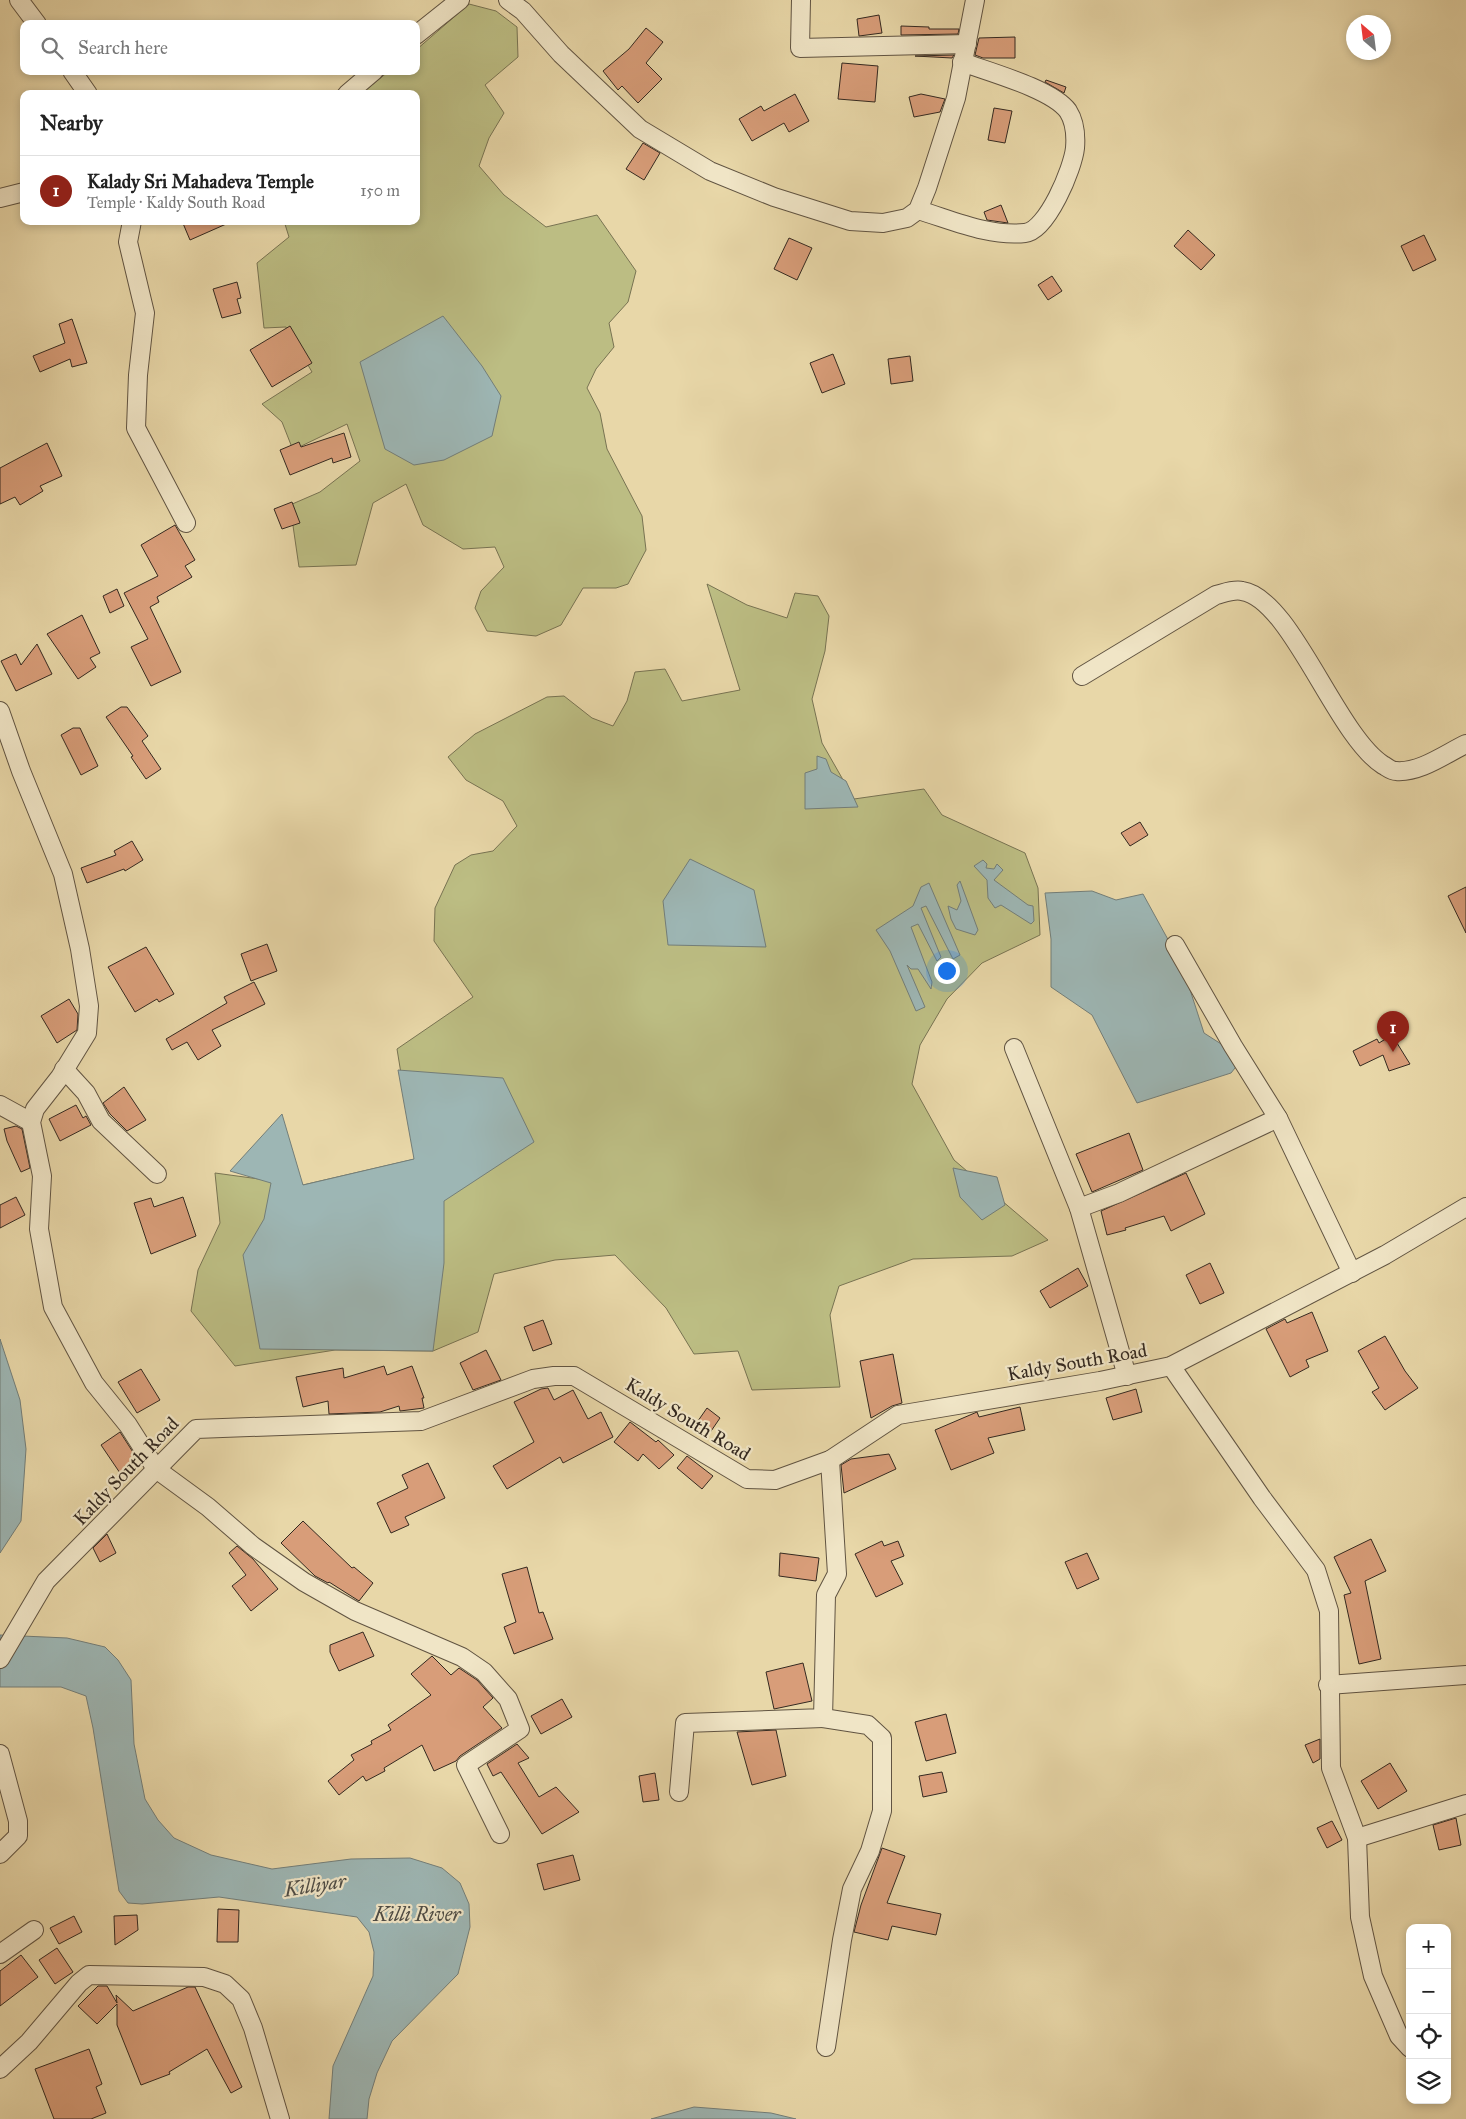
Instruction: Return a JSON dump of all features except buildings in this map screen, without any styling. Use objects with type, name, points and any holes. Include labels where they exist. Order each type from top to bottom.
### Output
[{"type":"street","points":[[420,33],[460,0]]},
{"type":"street","points":[[508,0],[523,12],[560,54],[640,129],[710,172],[774,197],[850,221],[883,224],[907,218],[918,210],[956,98],[975,0]]},
{"type":"street","points":[[801,0],[800,48],[967,44]]},
{"type":"street","points":[[27,2],[35,20]]},
{"type":"street","points":[[918,210],[999,232],[1027,233],[1043,222],[1053,207],[1075,150],[1075,128],[1068,111],[1049,95],[962,62]]},
{"type":"street","points":[[75,75],[85,90]]},
{"type":"street","points":[[352,90],[369,75]]},
{"type":"street","points":[[0,198],[20,193]]},
{"type":"street","points":[[131,225],[128,242],[145,313],[138,375],[136,428],[186,523]]},
{"type":"street","points":[[1082,676],[1216,595],[1241,590],[1258,597],[1282,621],[1353,734],[1375,759],[1394,771],[1409,771],[1466,744]]},
{"type":"street","points":[[0,711],[21,771],[63,874],[80,949],[89,1006],[87,1033],[60,1077],[36,1109],[31,1122],[42,1176],[39,1229],[53,1307],[94,1383],[128,1425],[156,1469],[208,1508],[253,1546],[304,1582],[355,1611],[462,1657],[484,1672],[508,1699],[520,1729],[466,1766],[500,1834]]},
{"type":"street","points":[[1175,945],[1232,1046],[1278,1118],[1352,1273]]},
{"type":"street","points":[[1014,1048],[1079,1208],[1127,1376]]},
{"type":"street","points":[[64,1069],[86,1093],[101,1121],[157,1174]]},
{"type":"street","points":[[0,1105],[31,1122]]},
{"type":"street","points":[[1079,1208],[1119,1193],[1278,1118]]},
{"type":"street","name":"Kaldy South Road","points":[[2,1656],[46,1581],[196,1428],[421,1421],[533,1379],[574,1376],[748,1479],[775,1480],[830,1460],[898,1415],[1127,1376],[1171,1366],[1352,1273],[1466,1207]]},
{"type":"street","points":[[1171,1366],[1262,1498],[1316,1570],[1329,1610],[1328,1685],[1331,1768],[1356,1838],[1360,1917],[1373,1976],[1399,2036],[1406,2044]]},
{"type":"street","points":[[823,1718],[826,1595],[837,1574],[830,1460]]},
{"type":"street","points":[[1328,1685],[1466,1675]]},
{"type":"street","points":[[680,1792],[685,1723],[823,1718],[868,1725],[882,1738],[882,1811],[870,1851],[852,1889],[842,1940],[826,2046]]},
{"type":"street","points":[[0,1754],[18,1821],[18,1836],[0,1854]]},
{"type":"street","points":[[1356,1838],[1466,1804]]},
{"type":"street","points":[[0,1954],[34,1930]]},
{"type":"street","points":[[0,2069],[29,2042],[79,1983],[89,1975],[204,1977],[225,1984],[241,1999],[253,2028],[280,2119]]},
{"type":"green space","points":[[469,4],[496,11],[517,27],[518,57],[485,85],[504,113],[489,138],[479,166],[504,195],[546,227],[597,215],[636,271],[628,302],[609,323],[614,347],[596,369],[587,388],[600,413],[607,449],[642,516],[646,550],[628,584],[616,588],[583,588],[561,625],[536,636],[487,631],[475,608],[481,591],[504,567],[495,547],[463,549],[423,525],[406,484],[373,503],[356,565],[299,567],[290,505],[320,492],[360,461],[347,424],[293,450],[282,422],[262,404],[312,372],[286,327],[264,328],[257,263],[289,237],[285,225],[420,225],[420,90],[366,90],[384,75],[420,75],[420,47]]},
{"type":"green space","points":[[707,584],[747,605],[787,618],[795,593],[818,596],[829,616],[825,651],[812,699],[822,743],[854,799],[924,789],[942,815],[1025,853],[1038,888],[1040,935],[982,963],[947,999],[920,1045],[912,1084],[954,1160],[1048,1240],[1012,1256],[913,1259],[839,1286],[830,1315],[840,1387],[752,1390],[738,1351],[694,1354],[666,1308],[615,1255],[555,1260],[494,1274],[478,1332],[433,1351],[335,1350],[235,1366],[191,1311],[198,1270],[220,1223],[215,1173],[303,1185],[415,1159],[397,1049],[473,997],[434,941],[435,908],[455,865],[471,855],[493,851],[517,826],[503,801],[466,780],[448,757],[475,734],[547,697],[564,696],[592,718],[613,726],[627,701],[635,672],[665,669],[682,701],[740,690]]},
{"type":"water","points":[[443,316],[482,366],[501,396],[492,436],[444,460],[414,465],[385,449],[360,362]]},
{"type":"water","points":[[817,756],[826,759],[831,772],[846,781],[858,807],[805,809],[805,773],[817,769]]},
{"type":"water","points":[[690,859],[754,890],[766,947],[668,945],[663,901]]},
{"type":"water","points":[[983,860],[987,864],[986,868],[994,869],[997,864],[1003,870],[994,880],[1028,905],[1033,906],[1034,921],[1031,924],[1001,905],[995,908],[988,898],[987,880],[974,866]]},
{"type":"water","points":[[960,881],[978,930],[975,935],[956,929],[951,919],[948,906],[957,910],[961,901],[957,885]]},
{"type":"water","points":[[929,883],[960,955],[953,959],[926,906],[921,908],[941,957],[937,961],[918,924],[911,927],[932,982],[931,989],[918,969],[911,969],[907,965],[925,1007],[916,1011],[890,951],[876,930],[913,906],[921,887]]},
{"type":"water","points":[[1092,891],[1116,900],[1143,894],[1182,965],[1204,1033],[1243,1058],[1231,1073],[1137,1103],[1092,1015],[1051,987],[1051,939],[1045,893]]},
{"type":"water","points":[[398,1070],[503,1078],[534,1142],[444,1201],[444,1263],[433,1351],[260,1349],[243,1255],[264,1219],[271,1183],[230,1171],[282,1114],[303,1185],[414,1159]]},
{"type":"water","points":[[953,1168],[997,1177],[1005,1205],[982,1220],[960,1197]]},
{"type":"water","points":[[0,1339],[20,1400],[26,1449],[21,1521],[0,1553]]},
{"type":"water","name":"Killi River","points":[[0,1635],[67,1638],[105,1647],[118,1660],[131,1680],[134,1744],[145,1799],[158,1820],[174,1838],[211,1855],[272,1869],[351,1859],[410,1858],[442,1868],[460,1883],[469,1904],[470,1927],[458,1974],[392,2041],[377,2073],[369,2099],[367,2119],[329,2119],[333,2066],[373,1976],[374,1952],[369,1932],[357,1917],[219,1897],[142,1904],[128,1903],[119,1891],[93,1728],[86,1696],[61,1687],[0,1687]]},
{"type":"water","points":[[694,2107],[771,2113],[796,2119],[651,2119]]},
{"type":"place","name":"Kalady Sri Mahadeva Temple","points":[[1393,1052]]},
{"type":"water label","name":"Killiyar","points":[[315,1885]]}]
